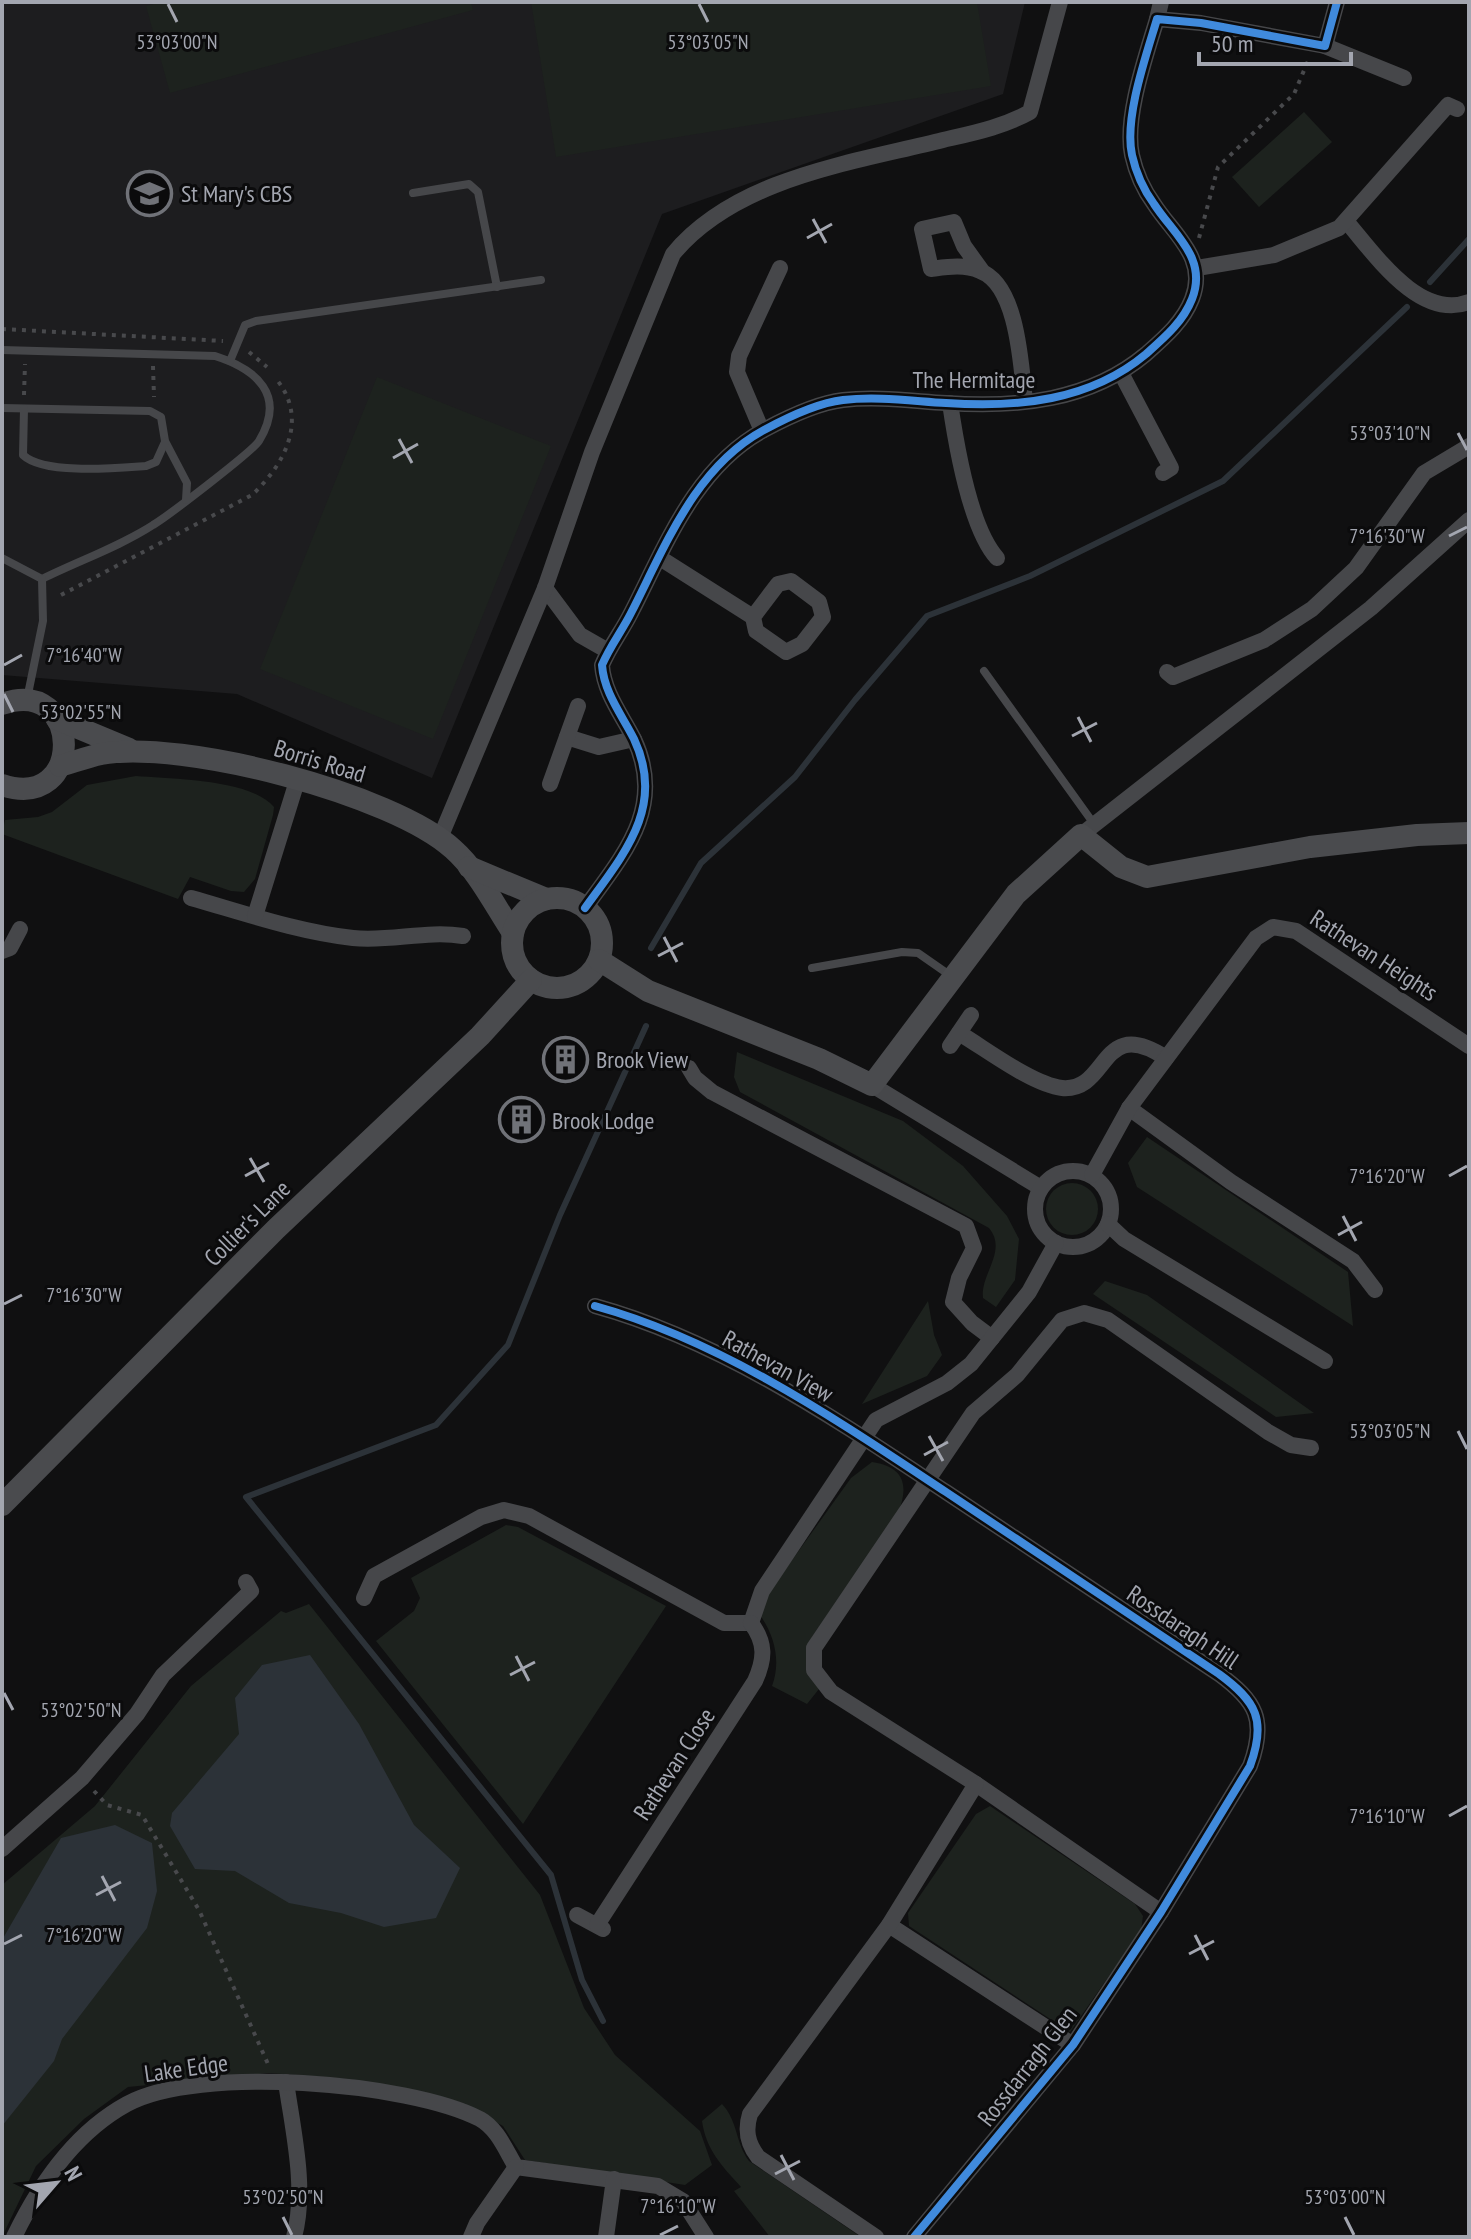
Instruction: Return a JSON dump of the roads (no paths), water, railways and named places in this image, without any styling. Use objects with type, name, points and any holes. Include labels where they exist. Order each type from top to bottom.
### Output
[{"type":"street","points":[[440,838],[545,588],[592,452],[673,254],[692,231],[744,201],[810,174],[998,126],[1030,112],[1060,2]]},
{"type":"street","points":[[1161,2],[1130,121],[1131,151],[1139,180],[1194,262],[1274,255],[1316,239],[1346,221],[1448,105],[1457,109]]},
{"type":"street","points":[[1320,45],[1337,2]]},
{"type":"street","points":[[1157,19],[1201,23],[1320,45],[1404,78]]},
{"type":"street","points":[[1346,221],[1413,291],[1430,301],[1460,305],[1469,302]]},
{"type":"street","name":"The Hermitage","points":[[585,908],[634,836],[648,782],[634,739],[603,681],[602,665],[678,519],[699,489],[762,431],[806,411],[842,400],[950,403],[1025,401],[1074,394],[1121,373],[1173,329],[1192,298],[1194,262]]},
{"type":"street","points":[[762,431],[737,372],[739,356],[780,268]]},
{"type":"street","name":"The Hermitage","points":[[982,271],[998,285],[1009,304],[1025,401]]},
{"type":"street","points":[[1121,373],[1171,468],[1163,473]]},
{"type":"street","name":"The Hermitage","points":[[950,403],[956,449],[983,537],[997,558]]},
{"type":"street","points":[[1167,672],[1173,677],[1264,640],[1312,609],[1356,568],[1424,473],[1469,446]]},
{"type":"street","points":[[872,1085],[1016,894],[1088,830],[1360,617],[1469,520]]},
{"type":"street","points":[[660,558],[753,617],[756,631],[786,652],[802,644],[823,617],[819,602],[791,581],[778,584],[753,617]]},
{"type":"street","points":[[545,588],[580,635],[608,651]]},
{"type":"street","points":[[2,704],[27,700]]},
{"type":"street","name":"Borris Road","points":[[27,700],[39,703],[57,719],[137,753]]},
{"type":"street","points":[[550,784],[578,706]]},
{"type":"street","points":[[57,719],[66,742],[60,766]]},
{"type":"street","points":[[567,737],[599,747],[634,739]]},
{"type":"street","name":"Borris Road","points":[[6,790],[45,782],[60,766],[102,754],[137,753],[218,762],[298,778],[380,808],[440,838],[469,867],[513,933]]},
{"type":"street","points":[[255,916],[298,778]]},
{"type":"street","points":[[1088,830],[1121,867],[1147,877],[1310,847],[1417,835],[1469,833]]},
{"type":"street","name":"Borris Road","points":[[469,867],[546,899]]},
{"type":"street","points":[[191,898],[306,930],[355,938],[444,933],[463,936]]},
{"type":"street","points":[[546,899],[568,899],[585,908],[601,930],[599,960],[587,977],[574,985],[556,988],[531,980],[514,956],[513,933],[526,911],[546,899]]},
{"type":"street","name":"Rathevan Heights","points":[[1092,1175],[1129,1108],[1166,1058],[1256,938],[1278,926],[1296,931],[1469,1046]]},
{"type":"street","points":[[2,951],[10,948],[20,929]]},
{"type":"street","points":[[599,960],[648,991],[819,1059],[872,1085],[1041,1188]]},
{"type":"street","name":"Collier's Lane","points":[[2,1505],[276,1229],[480,1036],[531,980]]},
{"type":"street","points":[[971,1015],[954,1040],[1049,1085],[1066,1089],[1079,1085],[1124,1044],[1139,1043],[1166,1058]]},
{"type":"street","points":[[689,1068],[695,1078],[712,1092],[966,1226],[974,1248],[959,1278],[953,1302],[972,1323],[992,1338]]},
{"type":"street","points":[[1129,1108],[1231,1182],[1353,1261],[1375,1290]]},
{"type":"street","points":[[1067,1171],[1092,1175],[1107,1191],[1111,1202],[1108,1224],[1093,1242],[1081,1247],[1056,1243],[1039,1226],[1035,1215],[1041,1188],[1055,1174],[1067,1171]]},
{"type":"street","points":[[1108,1224],[1124,1239],[1325,1361]]},
{"type":"street","points":[[364,1598],[374,1576],[481,1517],[510,1511],[529,1516],[724,1623],[751,1623],[762,1591],[876,1420],[947,1383],[971,1364],[1029,1292],[1056,1243]]},
{"type":"street","name":"Rathevan View","points":[[595,1306],[641,1319],[708,1350],[865,1436],[893,1455]]},
{"type":"street","points":[[1161,1912],[976,1784],[831,1692],[814,1670],[814,1648],[973,1413],[1017,1375],[1062,1320],[1084,1313],[1108,1320],[1268,1432],[1291,1445],[1311,1448]]},
{"type":"street","name":"Rossdaragh Hill","points":[[893,1455],[1219,1674],[1245,1695],[1255,1709],[1258,1738],[1250,1766],[1161,1912]]},
{"type":"street","points":[[2,1849],[82,1778],[137,1714],[180,1657],[251,1591],[246,1582]]},
{"type":"street","name":"Rathevan Close","points":[[577,1915],[600,1927],[755,1681],[763,1662],[763,1646],[751,1623]]},
{"type":"street","points":[[876,2237],[758,2157],[749,2142],[746,2124],[750,2114],[889,1925],[976,1784]]},
{"type":"street","name":"Rossdarragh Glen","points":[[914,2237],[1073,2045],[1161,1912]]},
{"type":"street","name":"Rossdarragh Glen","points":[[889,1925],[1073,2045]]},
{"type":"street","points":[[281,2082],[297,2169],[298,2222],[294,2237]]},
{"type":"street","name":"Lake Edge","points":[[14,2237],[28,2208],[65,2154],[117,2109],[153,2093],[171,2090],[281,2082],[341,2084],[430,2101],[479,2118],[498,2135],[516,2167]]},
{"type":"street","points":[[471,2237],[477,2223],[516,2167],[658,2186],[683,2201],[706,2237]]},
{"type":"street","points":[[606,2237],[614,2179]]},
{"type":"lane","points":[[413,193],[469,184],[478,192],[497,287]]},
{"type":"lane","points":[[230,361],[245,325],[256,321],[541,280]]},
{"type":"lane","points":[[2,350],[215,356],[256,376],[269,395],[268,418],[259,442],[153,525],[42,579]]},
{"type":"lane","points":[[2,408],[155,414],[161,417],[165,441],[187,483],[186,500]]},
{"type":"lane","points":[[24,409],[23,455],[31,463],[55,467],[146,466],[156,462],[165,441]]},
{"type":"lane","points":[[2,558],[42,579]]},
{"type":"lane","points":[[27,700],[43,621],[42,579]]},
{"type":"lane","points":[[984,671],[1088,830]]},
{"type":"lane","points":[[812,968],[902,952],[918,953],[952,977]]},
{"type":"waterway","points":[[1430,282],[1469,239]]},
{"type":"waterway","points":[[651,948],[701,863],[795,777],[855,700],[927,616],[1030,576],[1223,481],[1407,307]]},
{"type":"waterway","points":[[603,2021],[582,1980],[551,1875],[246,1497],[436,1425],[508,1345],[560,1215],[646,1026]]},
{"type":"place","name":"St Mary's CBS","points":[[150,193]]},
{"type":"place","name":"Brook View","points":[[565,1059]]},
{"type":"place","name":"Brook Lodge","points":[[521,1120]]}]
